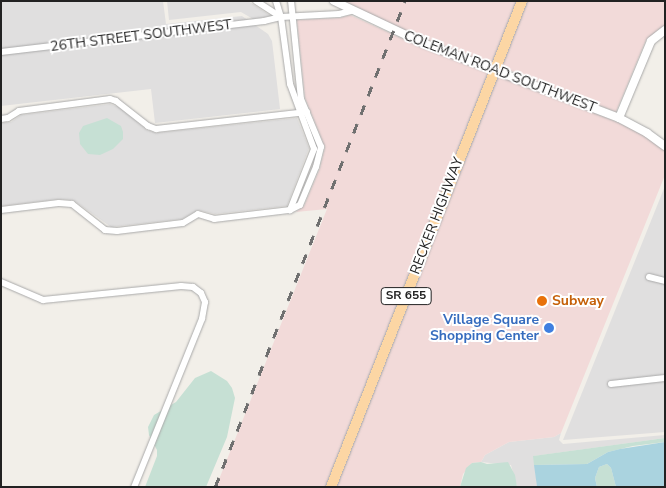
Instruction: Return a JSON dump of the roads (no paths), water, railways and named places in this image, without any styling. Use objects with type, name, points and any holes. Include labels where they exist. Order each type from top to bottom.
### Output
[{"type":"main road","name":"RECKER HIGHWAY","points":[[331,487],[522,1]]},
{"type":"street","points":[[256,1],[281,18]]},
{"type":"street","points":[[276,1],[281,18],[290,84],[304,113]]},
{"type":"street","points":[[1,210],[59,203],[72,204],[110,231],[183,223],[198,214],[214,218],[290,210],[314,149],[301,99],[291,1]]},
{"type":"street","name":"COLEMAN ROAD SOUTHWEST","points":[[334,1],[350,11],[423,44],[495,69],[619,118],[647,133],[665,146]]},
{"type":"street","name":"26TH STREET SOUTHWEST","points":[[1,52],[264,22],[281,18],[340,14],[350,11]]},
{"type":"street","points":[[619,118],[650,41],[665,30]]},
{"type":"street","points":[[1,119],[8,118],[19,111],[110,99],[122,104],[148,126],[156,129],[304,113]]},
{"type":"street","points":[[648,277],[665,280]]},
{"type":"street","points":[[1,282],[43,300],[181,286],[193,287],[200,293],[205,302],[202,319],[134,487]]},
{"type":"street","points":[[611,384],[665,378]]},
{"type":"water","points":[[665,442],[665,487],[616,487],[611,468],[607,464],[599,467],[595,478],[597,487],[537,487],[534,465],[587,464],[608,452]]},
{"type":"railway","points":[[215,487],[405,1]]},
{"type":"place","name":"Subway","points":[[542,301]]},
{"type":"place","name":"Village Square Shopping Center","points":[[549,328]]}]
